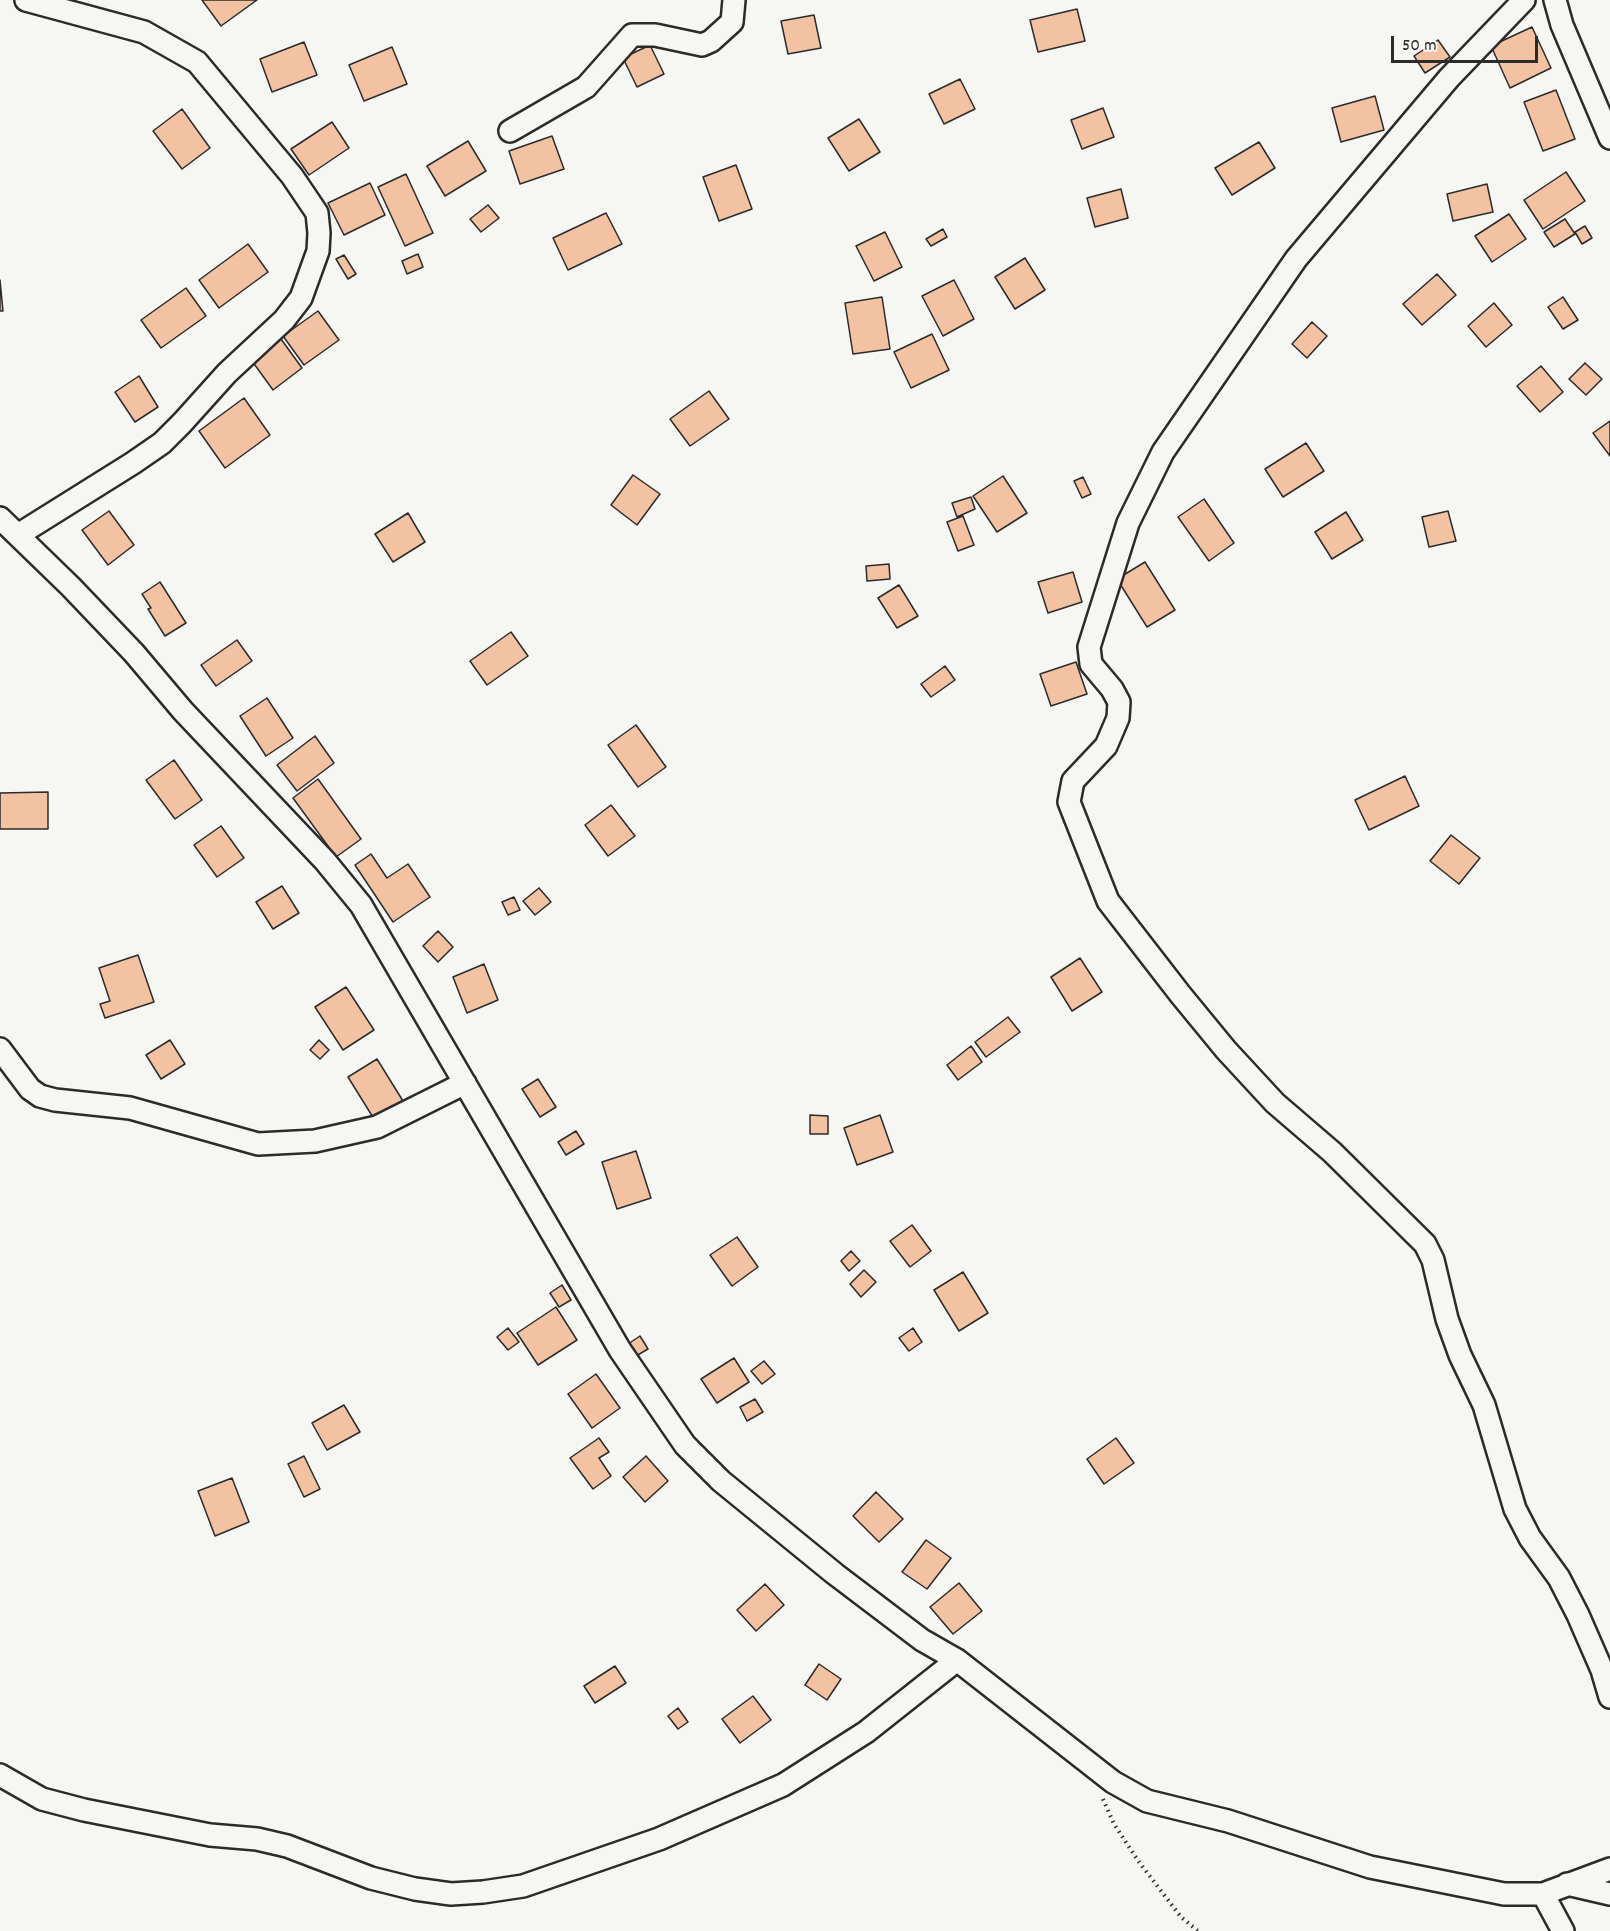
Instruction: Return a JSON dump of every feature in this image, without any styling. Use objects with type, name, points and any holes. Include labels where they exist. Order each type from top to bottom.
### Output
[{"type":"street","points":[[18,535],[133,464],[162,443],[182,423],[227,373],[284,320],[301,298],[318,251],[319,233],[317,213],[292,176],[197,62],[144,32],[26,0]]},
{"type":"street","points":[[510,131],[586,87],[632,35],[655,35],[702,45],[711,41],[732,22],[734,0]]},
{"type":"street","points":[[1524,0],[1449,78],[1296,259],[1163,452],[1128,523],[1089,647],[1091,664],[1112,689],[1119,702],[1118,718],[1106,746],[1073,781],[1069,802],[1107,901],[1180,994],[1226,1050],[1275,1103],[1332,1152],[1425,1244],[1435,1267],[1447,1319],[1460,1355],[1484,1405],[1515,1509],[1530,1538],[1559,1578],[1578,1615],[1602,1670],[1610,1697]]},
{"type":"street","points":[[1555,0],[1562,25],[1610,138]]},
{"type":"street","points":[[0,518],[79,595],[332,869],[361,904],[620,1350],[685,1445],[721,1481],[835,1574],[922,1640],[957,1660],[1113,1782],[1147,1801],[1228,1821],[1400,1874],[1438,1879],[1504,1893],[1543,1894],[1567,1883],[1610,1869]]},
{"type":"street","points":[[0,1049],[30,1089],[40,1096],[55,1100],[130,1108],[258,1144],[315,1141],[377,1127],[465,1083]]},
{"type":"street","points":[[0,1775],[42,1799],[84,1810],[210,1835],[257,1839],[287,1846],[371,1878],[415,1889],[451,1894],[483,1892],[523,1886],[659,1839],[783,1785],[866,1732],[957,1660]]},
{"type":"street","points":[[1567,1883],[1610,1894]]},
{"type":"street","points":[[1543,1894],[1563,1931]]},
{"type":"path","points":[[1101,1794],[1114,1824],[1139,1862],[1181,1917],[1198,1931]]},
{"type":"building","points":[[202,0],[257,0],[221,26]]},
{"type":"building","points":[[1077,9],[1085,41],[1038,52],[1030,20]]},
{"type":"building","points":[[814,15],[821,48],[788,54],[781,21]]},
{"type":"building","points":[[1532,27],[1551,68],[1510,88],[1491,46]]},
{"type":"building","points":[[1438,40],[1450,57],[1425,73],[1414,56]]},
{"type":"building","points":[[304,42],[317,75],[272,92],[260,59]]},
{"type":"building","points":[[650,45],[664,74],[637,87],[623,58]]},
{"type":"building","points":[[392,47],[407,84],[364,101],[349,65]]},
{"type":"building","points":[[960,79],[975,109],[944,124],[929,94]]},
{"type":"building","points":[[1556,90],[1575,139],[1543,151],[1524,102]]},
{"type":"building","points":[[1375,96],[1384,130],[1341,142],[1332,108]]},
{"type":"building","points":[[1103,108],[1114,137],[1082,149],[1071,120]]},
{"type":"building","points":[[182,109],[210,148],[182,169],[153,131]]},
{"type":"building","points":[[859,119],[880,152],[849,171],[828,138]]},
{"type":"building","points":[[332,122],[349,148],[309,175],[291,149]]},
{"type":"building","points":[[552,136],[564,169],[520,184],[509,151]]},
{"type":"building","points":[[468,141],[486,171],[445,196],[427,166]]},
{"type":"building","points":[[1259,142],[1275,168],[1232,195],[1215,168]]},
{"type":"building","points":[[736,165],[752,209],[719,221],[703,177]]},
{"type":"building","points":[[1566,172],[1585,201],[1543,229],[1524,200]]},
{"type":"building","points":[[406,174],[433,233],[405,246],[378,187]]},
{"type":"building","points":[[370,183],[385,215],[344,235],[328,203]]},
{"type":"building","points":[[1487,184],[1493,212],[1453,221],[1447,194]]},
{"type":"building","points":[[1121,189],[1128,218],[1095,227],[1087,198]]},
{"type":"building","points":[[488,205],[499,218],[481,232],[470,219]]},
{"type":"building","points":[[606,213],[622,244],[568,270],[553,238]]},
{"type":"building","points":[[1509,214],[1526,239],[1492,262],[1475,236]]},
{"type":"building","points":[[1565,219],[1575,234],[1554,247],[1544,232]]},
{"type":"building","points":[[1585,226],[1592,238],[1582,244],[1575,232]]},
{"type":"building","points":[[943,229],[947,237],[931,246],[926,239]]},
{"type":"building","points":[[885,232],[902,267],[874,281],[856,246]]},
{"type":"building","points":[[248,244],[268,272],[219,308],[199,280]]},
{"type":"building","points":[[418,254],[423,267],[407,274],[402,261]]},
{"type":"building","points":[[344,255],[356,274],[348,279],[336,259]]},
{"type":"building","points":[[1025,258],[1045,290],[1015,309],[995,277]]},
{"type":"building","points":[[1437,274],[1456,295],[1422,325],[1403,304]]},
{"type":"building","points":[[0,280],[3,311],[0,311]]},
{"type":"building","points":[[954,280],[974,319],[943,336],[922,296]]},
{"type":"building","points":[[186,288],[206,316],[161,348],[141,320]]},
{"type":"building","points":[[882,297],[890,349],[853,354],[845,303]]},
{"type":"building","points":[[1563,297],[1578,320],[1563,329],[1548,307]]},
{"type":"building","points":[[1494,303],[1512,325],[1486,347],[1468,326]]},
{"type":"building","points":[[318,311],[339,340],[304,365],[283,336]]},
{"type":"building","points":[[1312,322],[1327,336],[1307,358],[1292,344]]},
{"type":"building","points":[[932,334],[949,370],[911,388],[894,352]]},
{"type":"building","points":[[281,339],[302,368],[273,390],[252,361]]},
{"type":"building","points":[[1585,363],[1602,379],[1586,395],[1569,379]]},
{"type":"building","points":[[1541,366],[1563,392],[1540,412],[1517,386]]},
{"type":"building","points":[[139,376],[158,407],[135,422],[115,392]]},
{"type":"building","points":[[709,391],[729,419],[690,446],[670,419]]},
{"type":"building","points":[[244,398],[270,435],[225,468],[199,431]]},
{"type":"building","points":[[1610,421],[1610,456],[1593,433]]},
{"type":"building","points":[[1306,443],[1324,471],[1283,497],[1265,469]]},
{"type":"building","points":[[633,475],[660,494],[637,525],[611,505]]},
{"type":"building","points":[[1003,476],[1027,513],[997,532],[973,496]]},
{"type":"building","points":[[1083,477],[1091,494],[1082,498],[1074,481]]},
{"type":"building","points":[[971,497],[975,509],[957,517],[952,503]]},
{"type":"building","points":[[1204,499],[1234,543],[1209,561],[1178,517]]},
{"type":"building","points":[[109,511],[134,545],[108,565],[82,530]]},
{"type":"building","points":[[1448,511],[1456,541],[1429,547],[1422,517]]},
{"type":"building","points":[[1346,512],[1363,540],[1332,559],[1315,532]]},
{"type":"building","points":[[408,513],[425,542],[393,562],[375,534]]},
{"type":"building","points":[[963,516],[974,545],[958,551],[947,522]]},
{"type":"building","points":[[1145,562],[1175,610],[1147,627],[1117,579]]},
{"type":"building","points":[[889,564],[890,579],[867,581],[866,566]]},
{"type":"building","points":[[1073,572],[1082,602],[1048,613],[1038,582]]},
{"type":"building","points":[[160,582],[186,623],[165,636],[148,609],[151,608],[142,594]]},
{"type":"building","points":[[899,585],[918,616],[897,628],[878,598]]},
{"type":"building","points":[[511,632],[528,656],[487,685],[470,661]]},
{"type":"building","points":[[237,640],[252,661],[216,686],[201,665]]},
{"type":"building","points":[[1076,662],[1087,694],[1051,706],[1040,674]]},
{"type":"building","points":[[945,666],[955,680],[931,697],[921,684]]},
{"type":"building","points":[[267,698],[293,738],[266,756],[240,716]]},
{"type":"building","points":[[636,725],[666,767],[638,787],[608,745]]},
{"type":"building","points":[[315,736],[334,763],[297,791],[277,765]]},
{"type":"building","points":[[174,760],[202,800],[175,819],[146,780]]},
{"type":"building","points":[[1405,776],[1419,806],[1369,830],[1355,800]]},
{"type":"building","points":[[318,779],[361,839],[336,857],[293,798]]},
{"type":"building","points":[[48,792],[48,829],[0,829],[0,793]]},
{"type":"building","points":[[611,805],[635,836],[608,856],[585,825]]},
{"type":"building","points":[[221,826],[244,858],[217,877],[194,845]]},
{"type":"building","points":[[1451,835],[1480,858],[1459,884],[1430,861]]},
{"type":"building","points":[[371,854],[387,878],[408,864],[430,897],[393,922],[355,865]]},
{"type":"building","points":[[282,886],[299,913],[273,929],[256,902]]},
{"type":"building","points":[[539,888],[551,902],[535,915],[523,901]]},
{"type":"building","points":[[514,897],[520,910],[508,915],[502,902]]},
{"type":"building","points":[[438,931],[453,947],[438,962],[423,946]]},
{"type":"building","points":[[138,955],[154,1002],[105,1018],[100,1004],[110,1001],[99,968]]},
{"type":"building","points":[[1080,958],[1102,992],[1072,1011],[1051,977]]},
{"type":"building","points":[[484,964],[498,1000],[467,1013],[453,977]]},
{"type":"building","points":[[346,987],[374,1030],[343,1050],[315,1007]]},
{"type":"building","points":[[1008,1017],[1020,1032],[986,1057],[975,1042]]},
{"type":"building","points":[[170,1040],[185,1064],[161,1079],[146,1055]]},
{"type":"building","points":[[319,1040],[329,1050],[320,1059],[310,1050]]},
{"type":"building","points":[[971,1046],[982,1062],[958,1080],[947,1065]]},
{"type":"building","points":[[377,1059],[403,1101],[374,1119],[348,1077]]},
{"type":"building","points":[[538,1079],[556,1107],[540,1117],[522,1089]]},
{"type":"building","points":[[810,1115],[828,1116],[828,1134],[810,1134]]},
{"type":"building","points":[[880,1115],[893,1152],[857,1165],[844,1128]]},
{"type":"building","points":[[576,1131],[584,1144],[566,1155],[558,1142]]},
{"type":"building","points":[[636,1151],[651,1198],[617,1209],[602,1162]]},
{"type":"building","points":[[912,1225],[931,1251],[910,1267],[890,1241]]},
{"type":"building","points":[[737,1237],[758,1267],[732,1286],[710,1255]]},
{"type":"building","points":[[851,1251],[860,1261],[849,1271],[841,1261]]},
{"type":"building","points":[[864,1270],[876,1282],[861,1297],[850,1284]]},
{"type":"building","points":[[963,1272],[988,1313],[959,1331],[934,1290]]},
{"type":"building","points":[[562,1285],[571,1300],[559,1307],[550,1293]]},
{"type":"building","points":[[556,1307],[577,1340],[538,1365],[517,1333]]},
{"type":"building","points":[[508,1328],[519,1342],[508,1350],[497,1337]]},
{"type":"building","points":[[913,1328],[922,1342],[909,1351],[899,1338]]},
{"type":"building","points":[[640,1336],[648,1349],[636,1356],[628,1344]]},
{"type":"building","points":[[734,1358],[749,1382],[717,1403],[701,1379]]},
{"type":"building","points":[[764,1361],[775,1374],[762,1384],[751,1371]]},
{"type":"building","points":[[596,1374],[620,1408],[592,1428],[568,1394]]},
{"type":"building","points":[[755,1399],[763,1412],[747,1421],[740,1407]]},
{"type":"building","points":[[344,1405],[360,1432],[327,1450],[312,1423]]},
{"type":"building","points":[[599,1438],[609,1452],[599,1458],[611,1476],[593,1489],[570,1458]]},
{"type":"building","points":[[1116,1438],[1134,1463],[1104,1484],[1087,1459]]},
{"type":"building","points":[[304,1456],[320,1489],[304,1497],[288,1464]]},
{"type":"building","points":[[646,1456],[668,1481],[645,1502],[623,1477]]},
{"type":"building","points":[[232,1478],[249,1522],[215,1536],[198,1491]]},
{"type":"building","points":[[876,1492],[903,1519],[879,1542],[853,1516]]},
{"type":"building","points":[[926,1540],[951,1558],[927,1589],[902,1572]]},
{"type":"building","points":[[959,1583],[982,1611],[953,1634],[930,1607]]},
{"type":"building","points":[[765,1584],[784,1605],[756,1631],[737,1610]]},
{"type":"building","points":[[819,1664],[841,1679],[827,1700],[805,1685]]},
{"type":"building","points":[[615,1666],[626,1683],[595,1703],[584,1686]]},
{"type":"building","points":[[753,1696],[771,1720],[740,1743],[722,1719]]},
{"type":"building","points":[[678,1708],[688,1722],[678,1729],[668,1716]]}]
